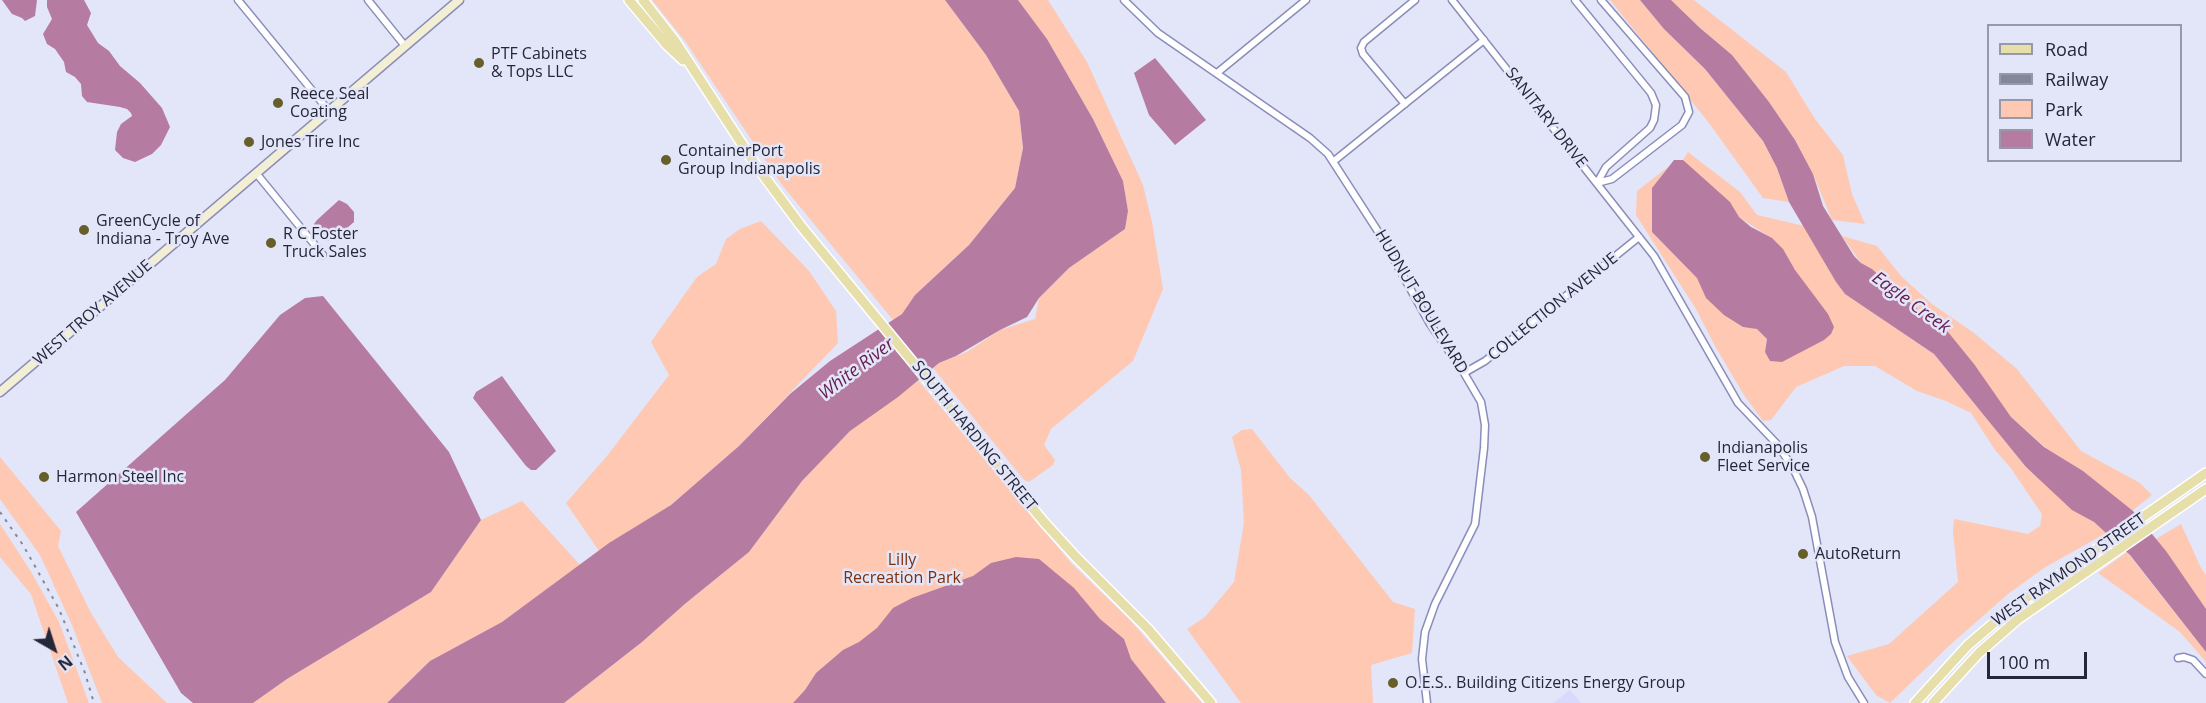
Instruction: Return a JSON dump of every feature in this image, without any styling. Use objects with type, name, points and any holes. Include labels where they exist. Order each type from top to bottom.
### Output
[{"type":"main road","name":"WEST TROY AVENUE","points":[[0,392],[459,0]]},
{"type":"main road","points":[[629,0],[667,45],[691,68]]},
{"type":"main road","points":[[643,0],[675,41],[691,68]]},
{"type":"main road","name":"SOUTH HARDING STREET","points":[[691,68],[773,190],[1053,532],[1148,629],[1211,703]]},
{"type":"main road","name":"WEST RAYMOND STREET","points":[[1915,703],[1941,673],[1982,633],[2037,588],[2206,473]]},
{"type":"main road","name":"WEST RAYMOND STREET","points":[[1933,703],[1965,667],[2001,633],[2042,601],[2206,489]]},
{"type":"street","points":[[238,0],[329,111]]},
{"type":"street","points":[[368,0],[405,46]]},
{"type":"street","name":"HUDNUT BOULEVARD","points":[[1124,0],[1158,33],[1310,138],[1334,161],[1390,249],[1430,324],[1481,402],[1485,425],[1484,448],[1475,524],[1425,632],[1422,659],[1427,703]]},
{"type":"street","points":[[1217,73],[1306,0]]},
{"type":"street","points":[[1405,104],[1363,54],[1361,48],[1364,42],[1415,0]]},
{"type":"street","name":"SANITARY DRIVE","points":[[1452,0],[1659,263],[1738,403],[1778,446],[1799,479],[1813,522],[1835,642],[1846,672],[1864,703]]},
{"type":"street","points":[[1575,0],[1651,93],[1656,105],[1654,120],[1650,128],[1604,169],[1597,183]]},
{"type":"street","points":[[1597,183],[1612,178],[1682,125],[1686,121],[1689,109],[1685,97],[1601,0]]},
{"type":"street","points":[[1334,161],[1484,40]]},
{"type":"street","points":[[256,173],[323,255]]},
{"type":"street","name":"COLLECTION AVENUE","points":[[1464,373],[1485,361],[1639,237]]},
{"type":"street","points":[[2178,658],[2193,660],[2206,674]]},
{"type":"shaded area","points":[[1570,690],[1581,703],[1553,703]]},
{"type":"green space","points":[[652,0],[945,0],[986,55],[1019,111],[1023,148],[1015,188],[969,245],[915,295],[902,314],[893,320],[782,185],[685,41]]},
{"type":"green space","points":[[1018,0],[1048,0],[1087,62],[1143,185],[1152,222],[1163,289],[1133,361],[1051,429],[1044,445],[1055,460],[1053,465],[1029,482],[1024,480],[933,368],[939,363],[967,352],[1000,330],[1035,319],[1039,298],[1069,268],[1125,229],[1128,211],[1123,181],[1093,119],[1047,39]]},
{"type":"green space","points":[[1610,0],[1640,0],[1664,29],[1705,69],[1763,141],[1777,168],[1789,202],[1763,198],[1709,123]]},
{"type":"green space","points":[[1671,0],[1694,0],[1786,72],[1815,119],[1843,155],[1852,194],[1865,224],[1832,220],[1813,174],[1795,140],[1769,102],[1732,55]]},
{"type":"green space","points":[[1688,152],[1740,192],[1757,215],[1804,226],[1845,294],[1934,354],[2026,467],[2074,510],[2094,522],[2106,533],[2044,568],[2008,594],[1951,644],[1890,703],[1876,695],[1847,656],[1889,644],[1958,582],[1954,519],[2028,534],[2040,526],[2042,514],[1971,413],[1917,391],[1875,366],[1844,366],[1796,387],[1771,420],[1763,421],[1744,395],[1696,309],[1636,215],[1637,191],[1668,167],[1652,188],[1652,232],[1698,278],[1706,298],[1743,327],[1757,328],[1767,339],[1765,352],[1771,361],[1782,362],[1795,270],[1782,249],[1771,238],[1739,217],[1683,160]]},
{"type":"green space","points":[[761,221],[809,271],[836,311],[838,343],[739,446],[671,505],[599,551],[566,503],[607,456],[669,375],[651,342],[697,277],[716,264],[726,239],[740,229]]},
{"type":"green space","points":[[1842,236],[1877,246],[1902,277],[1932,304],[1974,333],[2017,369],[2081,451],[2140,483],[2152,495],[2132,511],[2083,471],[2046,448],[2011,417],[1948,332],[1923,314],[1872,269],[1861,263]]},
{"type":"green space","name":"Lilly Recreation Park","points":[[918,380],[1072,564],[1130,620],[1202,703],[564,703],[642,642],[749,552],[802,481],[850,431]]},
{"type":"green space","points":[[1252,429],[1290,478],[1309,495],[1393,602],[1415,609],[1412,653],[1371,665],[1373,703],[1241,703],[1187,629],[1205,617],[1234,582],[1244,523],[1241,470],[1232,437],[1242,430]]},
{"type":"green space","points":[[0,457],[61,531],[58,546],[91,613],[118,657],[167,703],[102,703],[72,625],[40,555],[0,499]]},
{"type":"green space","points":[[522,501],[580,565],[502,622],[430,661],[387,703],[253,703],[287,679],[431,592],[481,520]]},
{"type":"green space","points":[[0,524],[30,570],[59,622],[89,703],[68,703],[31,594],[0,557]]},
{"type":"green space","points":[[2181,524],[2206,575],[2206,609],[2156,539]]},
{"type":"green space","points":[[2127,552],[2206,652],[2206,662],[2180,632],[2098,573]]},
{"type":"water","points":[[2,0],[37,0],[35,16],[25,21],[12,14]]},
{"type":"water","points":[[47,0],[84,0],[91,13],[87,25],[98,43],[109,51],[120,66],[140,83],[162,108],[170,127],[161,145],[152,154],[135,162],[123,158],[115,150],[117,132],[121,124],[132,116],[131,113],[120,107],[87,102],[82,96],[81,84],[66,72],[64,62],[55,49],[47,44],[43,34],[52,19]]},
{"type":"water","name":"White River","points":[[945,0],[1018,0],[1047,39],[1093,119],[1123,181],[1128,211],[1125,229],[1069,268],[1039,298],[1027,317],[939,363],[898,397],[850,431],[802,481],[749,552],[642,642],[564,703],[387,703],[430,661],[502,622],[609,543],[671,505],[739,446],[790,394],[830,361],[902,314],[915,295],[969,245],[1015,188],[1023,148],[1019,111],[986,55]]},
{"type":"water","name":"Eagle Creek","points":[[1640,0],[1671,0],[1732,55],[1795,140],[1813,174],[1823,206],[1854,256],[1948,332],[1974,364],[2011,417],[2044,447],[2083,471],[2133,511],[2166,551],[2206,609],[2206,652],[2130,555],[2094,522],[2072,510],[2026,467],[1934,354],[1845,294],[1789,202],[1777,168],[1763,141],[1705,69],[1664,29]]},
{"type":"water","points":[[1155,58],[1206,120],[1175,145],[1149,115],[1134,73]]},
{"type":"water","points":[[1674,160],[1683,160],[1730,202],[1739,217],[1751,227],[1772,238],[1783,249],[1795,270],[1828,314],[1834,327],[1831,334],[1782,362],[1770,361],[1765,352],[1767,339],[1757,329],[1743,327],[1724,315],[1706,298],[1697,278],[1652,232],[1652,188]]},
{"type":"water","points":[[339,200],[347,204],[354,212],[354,222],[333,240],[325,241],[314,228],[314,224]]},
{"type":"water","points":[[323,296],[449,452],[481,520],[431,592],[287,679],[253,703],[193,703],[181,693],[76,512],[225,380],[280,315],[305,298]]},
{"type":"water","points":[[502,376],[556,451],[536,470],[531,470],[526,466],[473,398],[476,392]]},
{"type":"water","points":[[1016,557],[1039,559],[1074,588],[1100,619],[1124,639],[1131,659],[1166,703],[793,703],[816,673],[843,650],[859,642],[877,628],[893,608],[912,598],[973,576],[991,563]]},
{"type":"railway","points":[[0,512],[23,545],[59,609],[85,673],[94,703]]},
{"type":"place","name":"PTF Cabinets & Tops LLC","points":[[479,63]]},
{"type":"place","name":"Reece Seal Coating","points":[[278,103]]},
{"type":"place","name":"Jones Tire Inc","points":[[249,142]]},
{"type":"place","name":"ContainerPort Group Indianapolis","points":[[666,160]]},
{"type":"place","name":"GreenCycle of Indiana - Troy Ave","points":[[84,230]]},
{"type":"place","name":"R C Foster Truck Sales","points":[[271,243]]},
{"type":"place","name":"Indianapolis Fleet Service","points":[[1705,457]]},
{"type":"place","name":"Harmon Steel Inc","points":[[44,477]]},
{"type":"place","name":"AutoReturn","points":[[1803,554]]},
{"type":"place","name":"O.E.S.. Building Citizens Energy Group","points":[[1393,683]]}]
